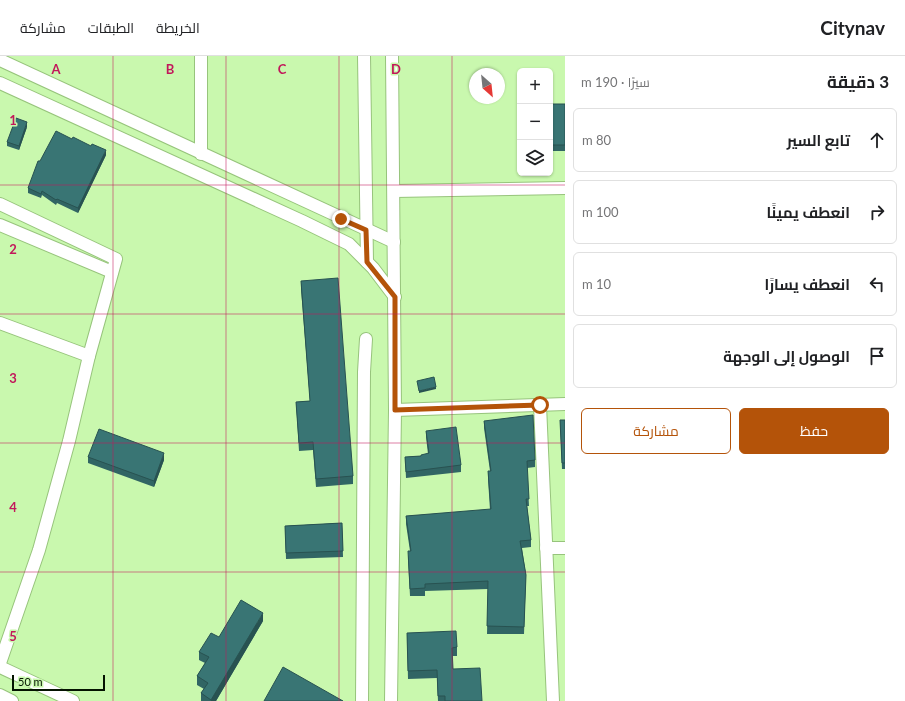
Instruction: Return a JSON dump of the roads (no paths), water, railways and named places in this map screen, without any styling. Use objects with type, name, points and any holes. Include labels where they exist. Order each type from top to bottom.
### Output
[{"type":"street","points":[[201,56],[201,154]]},
{"type":"street","points":[[364,56],[367,262]]},
{"type":"street","points":[[392,56],[395,297],[392,701]]},
{"type":"street","points":[[0,60],[394,242]]},
{"type":"street","points":[[0,83],[349,244],[367,262],[395,297]]},
{"type":"street","points":[[394,191],[565,188]]},
{"type":"street","points":[[0,204],[116,259],[89,356],[69,441],[39,550],[0,663]]},
{"type":"street","points":[[0,225],[112,272]]},
{"type":"street","points":[[0,323],[89,356]]},
{"type":"street","points":[[362,701],[364,372],[366,339]]},
{"type":"street","points":[[395,410],[565,404]]},
{"type":"street","points":[[540,405],[553,701]]},
{"type":"street","points":[[546,548],[565,548]]},
{"type":"street","points":[[0,667],[73,701]]},
{"type":"street","points":[[0,695],[12,701]]}]
